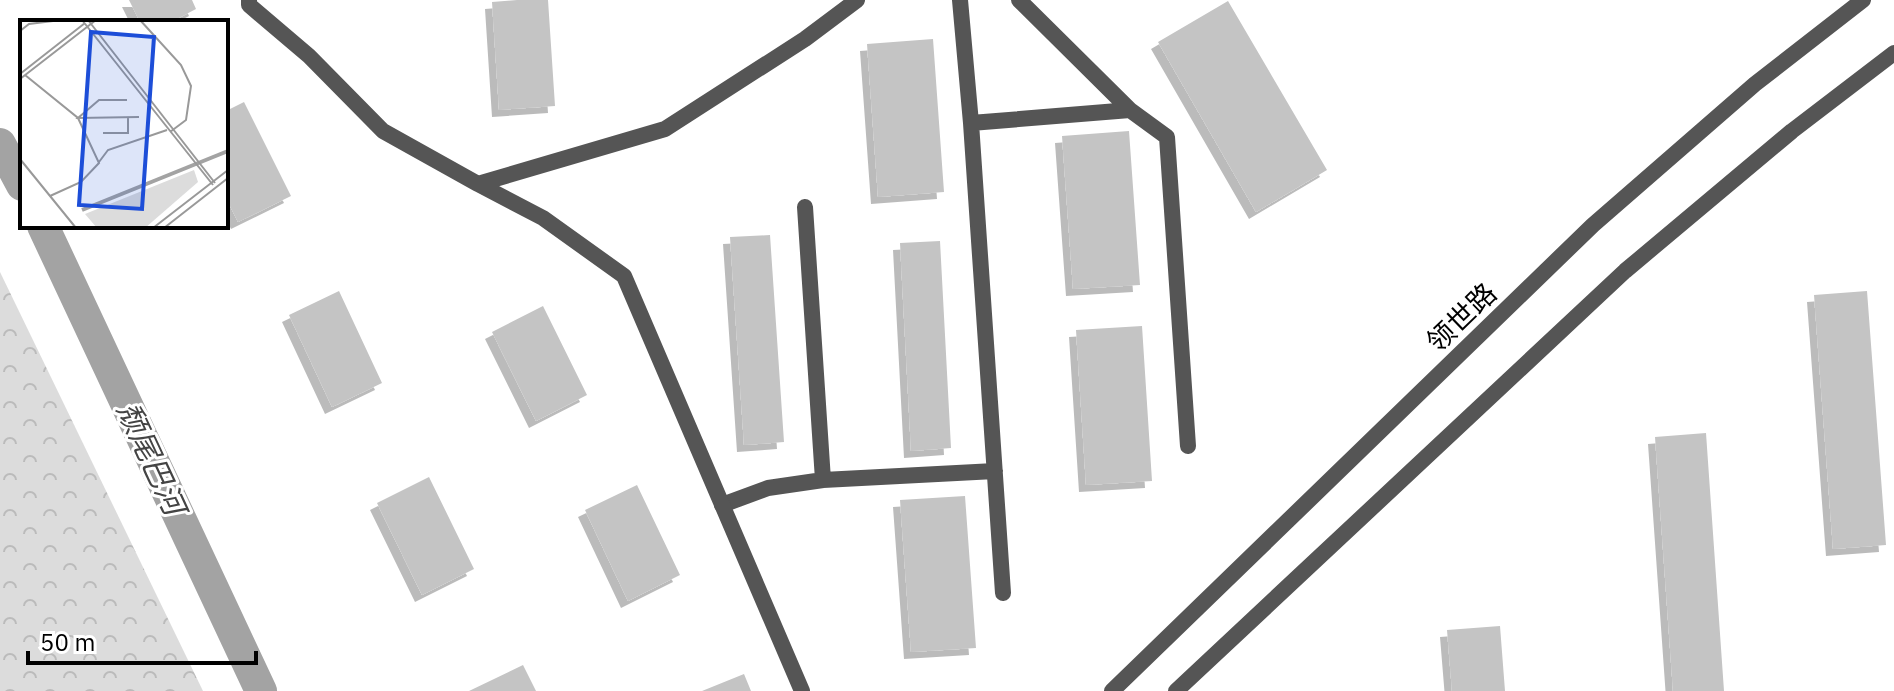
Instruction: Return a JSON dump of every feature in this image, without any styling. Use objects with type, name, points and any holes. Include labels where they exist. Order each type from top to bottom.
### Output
[{"type":"street","points":[[249,0],[249,5],[309,56],[383,131],[543,218],[624,276],[802,691]]},
{"type":"street","points":[[478,184],[665,129],[805,39],[857,0]]},
{"type":"street","points":[[960,0],[1003,593]]},
{"type":"street","points":[[1019,0],[1130,110],[1167,137],[1188,446]]},
{"type":"street","name":"领世路","points":[[1112,691],[1593,225],[1755,84],[1863,0]]},
{"type":"street","points":[[1176,691],[1625,271],[1792,131],[1894,53]]},
{"type":"street","points":[[971,123],[1130,110]]},
{"type":"street","points":[[805,207],[823,480]]},
{"type":"street","points":[[722,505],[768,488],[823,480],[995,471]]},
{"type":"green space","points":[[0,272],[203,691],[0,691]]},
{"type":"building","points":[[129,0],[192,0],[196,9],[175,20],[139,20]]},
{"type":"building","points":[[548,0],[555,106],[499,110],[492,2]]},
{"type":"building","points":[[1228,1],[1327,170],[1256,212],[1158,42]]},
{"type":"building","points":[[933,39],[944,192],[878,197],[867,44]]},
{"type":"building","points":[[244,102],[291,196],[238,222],[228,202],[228,110]]},
{"type":"building","points":[[1129,131],[1140,285],[1073,289],[1062,136]]},
{"type":"building","points":[[770,235],[784,442],[744,445],[730,237]]},
{"type":"building","points":[[940,241],[951,448],[911,451],[900,243]]},
{"type":"building","points":[[339,291],[382,383],[332,407],[289,315]]},
{"type":"building","points":[[1867,291],[1886,545],[1833,549],[1814,295]]},
{"type":"building","points":[[543,306],[587,395],[536,421],[492,332]]},
{"type":"building","points":[[1142,326],[1152,481],[1086,485],[1076,330]]},
{"type":"building","points":[[1706,433],[1724,691],[1673,691],[1655,437]]},
{"type":"building","points":[[429,477],[474,569],[422,595],[377,503]]},
{"type":"building","points":[[637,485],[680,575],[628,601],[585,510]]},
{"type":"building","points":[[965,496],[976,648],[911,652],[900,500]]},
{"type":"building","points":[[1500,626],[1505,691],[1452,691],[1447,630]]},
{"type":"building","points":[[523,665],[536,691],[469,691]]},
{"type":"building","points":[[744,674],[751,691],[702,691]]},
{"type":"waterway","name":"颓尾巴河","points":[[0,144],[20,181]]},
{"type":"waterway","name":"颓尾巴河","points":[[44,228],[261,691]]}]
